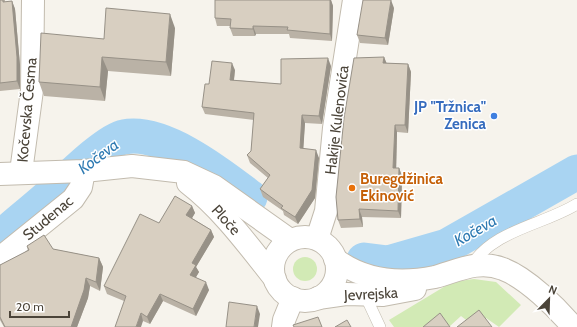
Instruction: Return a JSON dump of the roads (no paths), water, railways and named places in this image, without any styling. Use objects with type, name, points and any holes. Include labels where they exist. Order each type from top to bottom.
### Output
[{"type":"street","name":"Kočevska Česma","points":[[11,173],[32,90],[33,0]]},
{"type":"street","name":"Hakije Kulenovića","points":[[317,239],[326,211],[334,128],[354,0]]},
{"type":"street","name":"Ploče","points":[[11,173],[84,171],[132,166],[168,170],[193,175],[214,186],[290,240]]},
{"type":"street","name":"Ploče","points":[[168,170],[195,189],[216,207],[274,279]]},
{"type":"street","name":"Studenac","points":[[0,258],[73,199],[81,187],[84,171]]},
{"type":"street","points":[[299,237],[317,239],[328,247],[335,259],[336,276],[327,292],[318,298],[310,300],[293,298],[285,294],[274,279],[274,261],[283,246],[290,240],[299,237]]},
{"type":"street","name":"Jevrejska","points":[[335,259],[359,273],[383,279],[403,280],[435,276]]},
{"type":"street","points":[[435,276],[471,266],[487,265],[502,268],[516,275],[543,298],[573,327]]},
{"type":"street","name":"Jevrejska","points":[[318,298],[346,294],[383,295],[408,292],[435,276]]},
{"type":"street","points":[[283,327],[284,320],[293,298]]},
{"type":"lane","points":[[471,266],[477,256],[486,248],[525,227],[577,204]]},
{"type":"lane","points":[[365,295],[380,327]]},
{"type":"waterway","name":"Kočeva","points":[[0,238],[96,154],[106,146],[124,137],[139,136],[156,140],[173,147],[208,166],[250,197]]},
{"type":"waterway","name":"Kočeva","points":[[364,260],[388,263],[447,246],[577,172]]},
{"type":"place","name":"JP \"Tržnica\" Zenica","points":[[494,116]]},
{"type":"place","name":"Buregdžinica Ekinović","points":[[352,188]]}]
